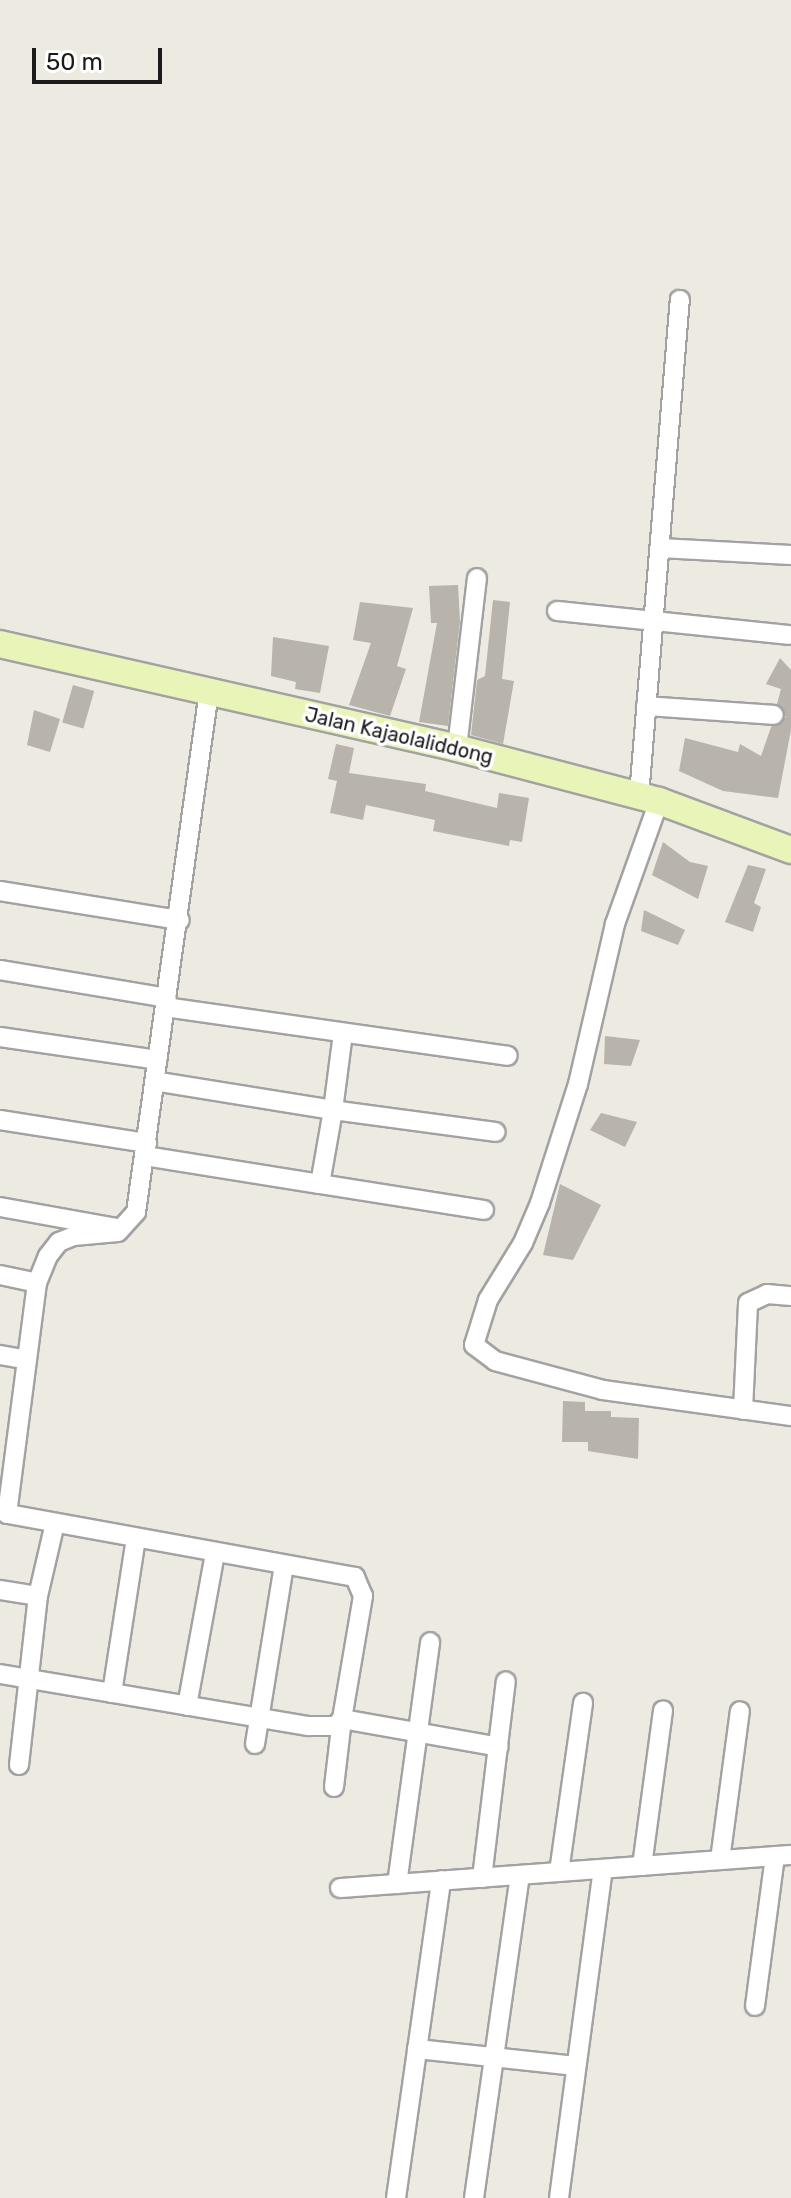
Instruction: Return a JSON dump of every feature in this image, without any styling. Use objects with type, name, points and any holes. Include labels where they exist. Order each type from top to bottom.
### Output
[{"type":"street","points":[[680,300],[646,706],[649,798],[615,924],[578,1084],[540,1203],[523,1243],[488,1300],[474,1345],[495,1361],[603,1390],[791,1416]]},
{"type":"street","points":[[660,548],[791,555]]},
{"type":"street","points":[[457,748],[477,578]]},
{"type":"street","points":[[557,611],[789,635]]},
{"type":"street","name":"Jalan Kajaolaliddong","points":[[0,644],[457,748],[649,798],[791,850]]},
{"type":"street","points":[[209,691],[180,920],[136,1212],[124,1229],[59,1242],[37,1283],[27,1360],[9,1438],[3,1513],[355,1577],[363,1596],[334,1787]]},
{"type":"street","points":[[646,706],[774,715]]},
{"type":"street","points":[[0,891],[180,920]]},
{"type":"street","points":[[0,970],[343,1033],[508,1056]]},
{"type":"street","points":[[320,1184],[343,1033]]},
{"type":"street","points":[[0,1037],[157,1060]]},
{"type":"street","points":[[154,1081],[496,1132]]},
{"type":"street","points":[[0,1120],[320,1184],[484,1210]]},
{"type":"street","points":[[0,1207],[124,1229]]},
{"type":"street","points":[[0,1275],[37,1283]]},
{"type":"street","points":[[743,1410],[748,1303],[767,1294],[791,1296]]},
{"type":"street","points":[[0,1355],[27,1360]]},
{"type":"street","points":[[19,1765],[38,1596],[55,1523]]},
{"type":"street","points":[[112,1693],[136,1538]]},
{"type":"street","points":[[187,1706],[215,1553]]},
{"type":"street","points":[[255,1744],[284,1565]]},
{"type":"street","points":[[0,1590],[38,1596]]},
{"type":"street","points":[[397,1884],[430,1642]]},
{"type":"street","points":[[0,1674],[260,1718],[322,1726],[335,1726],[342,1719]]},
{"type":"street","points":[[482,1878],[506,1681]]},
{"type":"street","points":[[559,1872],[583,1703]]},
{"type":"street","points":[[642,1866],[663,1710]]},
{"type":"street","points":[[720,1860],[740,1711]]},
{"type":"street","points":[[342,1719],[499,1747]]},
{"type":"street","points":[[340,1888],[783,1856],[755,2006]]},
{"type":"street","points":[[559,2198],[603,1869]]},
{"type":"street","points":[[474,2198],[520,1875]]},
{"type":"street","points":[[396,2198],[441,1880]]},
{"type":"street","points":[[417,2049],[576,2066]]},
{"type":"building","points":[[458,585],[460,622],[448,726],[419,722],[437,623],[431,623],[429,586]]},
{"type":"building","points":[[493,600],[510,602],[502,679],[514,681],[503,744],[471,735],[477,680],[485,676]]},
{"type":"building","points":[[360,602],[413,608],[397,666],[406,669],[390,716],[349,705],[371,643],[353,640]]},
{"type":"building","points":[[273,637],[329,646],[320,693],[295,689],[296,682],[271,676]]},
{"type":"building","points":[[780,658],[791,670],[791,730],[778,798],[723,791],[679,771],[685,738],[738,752],[740,744],[761,756],[771,727],[786,717],[777,704],[781,689],[766,684]]},
{"type":"building","points":[[73,685],[94,691],[83,729],[62,722]]},
{"type":"building","points":[[34,710],[60,719],[50,752],[27,745]]},
{"type":"building","points":[[336,744],[354,748],[349,773],[426,784],[425,791],[497,808],[499,793],[529,798],[522,842],[510,840],[509,846],[433,831],[435,820],[366,805],[363,820],[330,813],[337,781],[328,779]]},
{"type":"building","points":[[663,842],[690,862],[708,866],[698,899],[652,875]]},
{"type":"building","points":[[748,865],[766,869],[754,903],[761,907],[753,932],[725,922]]},
{"type":"building","points":[[644,910],[685,930],[678,945],[641,931]]},
{"type":"building","points":[[605,1036],[640,1040],[631,1066],[604,1064]]},
{"type":"building","points":[[601,1113],[637,1122],[625,1147],[590,1130]]},
{"type":"building","points":[[560,1184],[601,1205],[573,1260],[543,1255]]},
{"type":"building","points":[[563,1401],[585,1402],[585,1411],[611,1411],[611,1417],[639,1418],[638,1459],[588,1451],[588,1442],[562,1442]]}]
